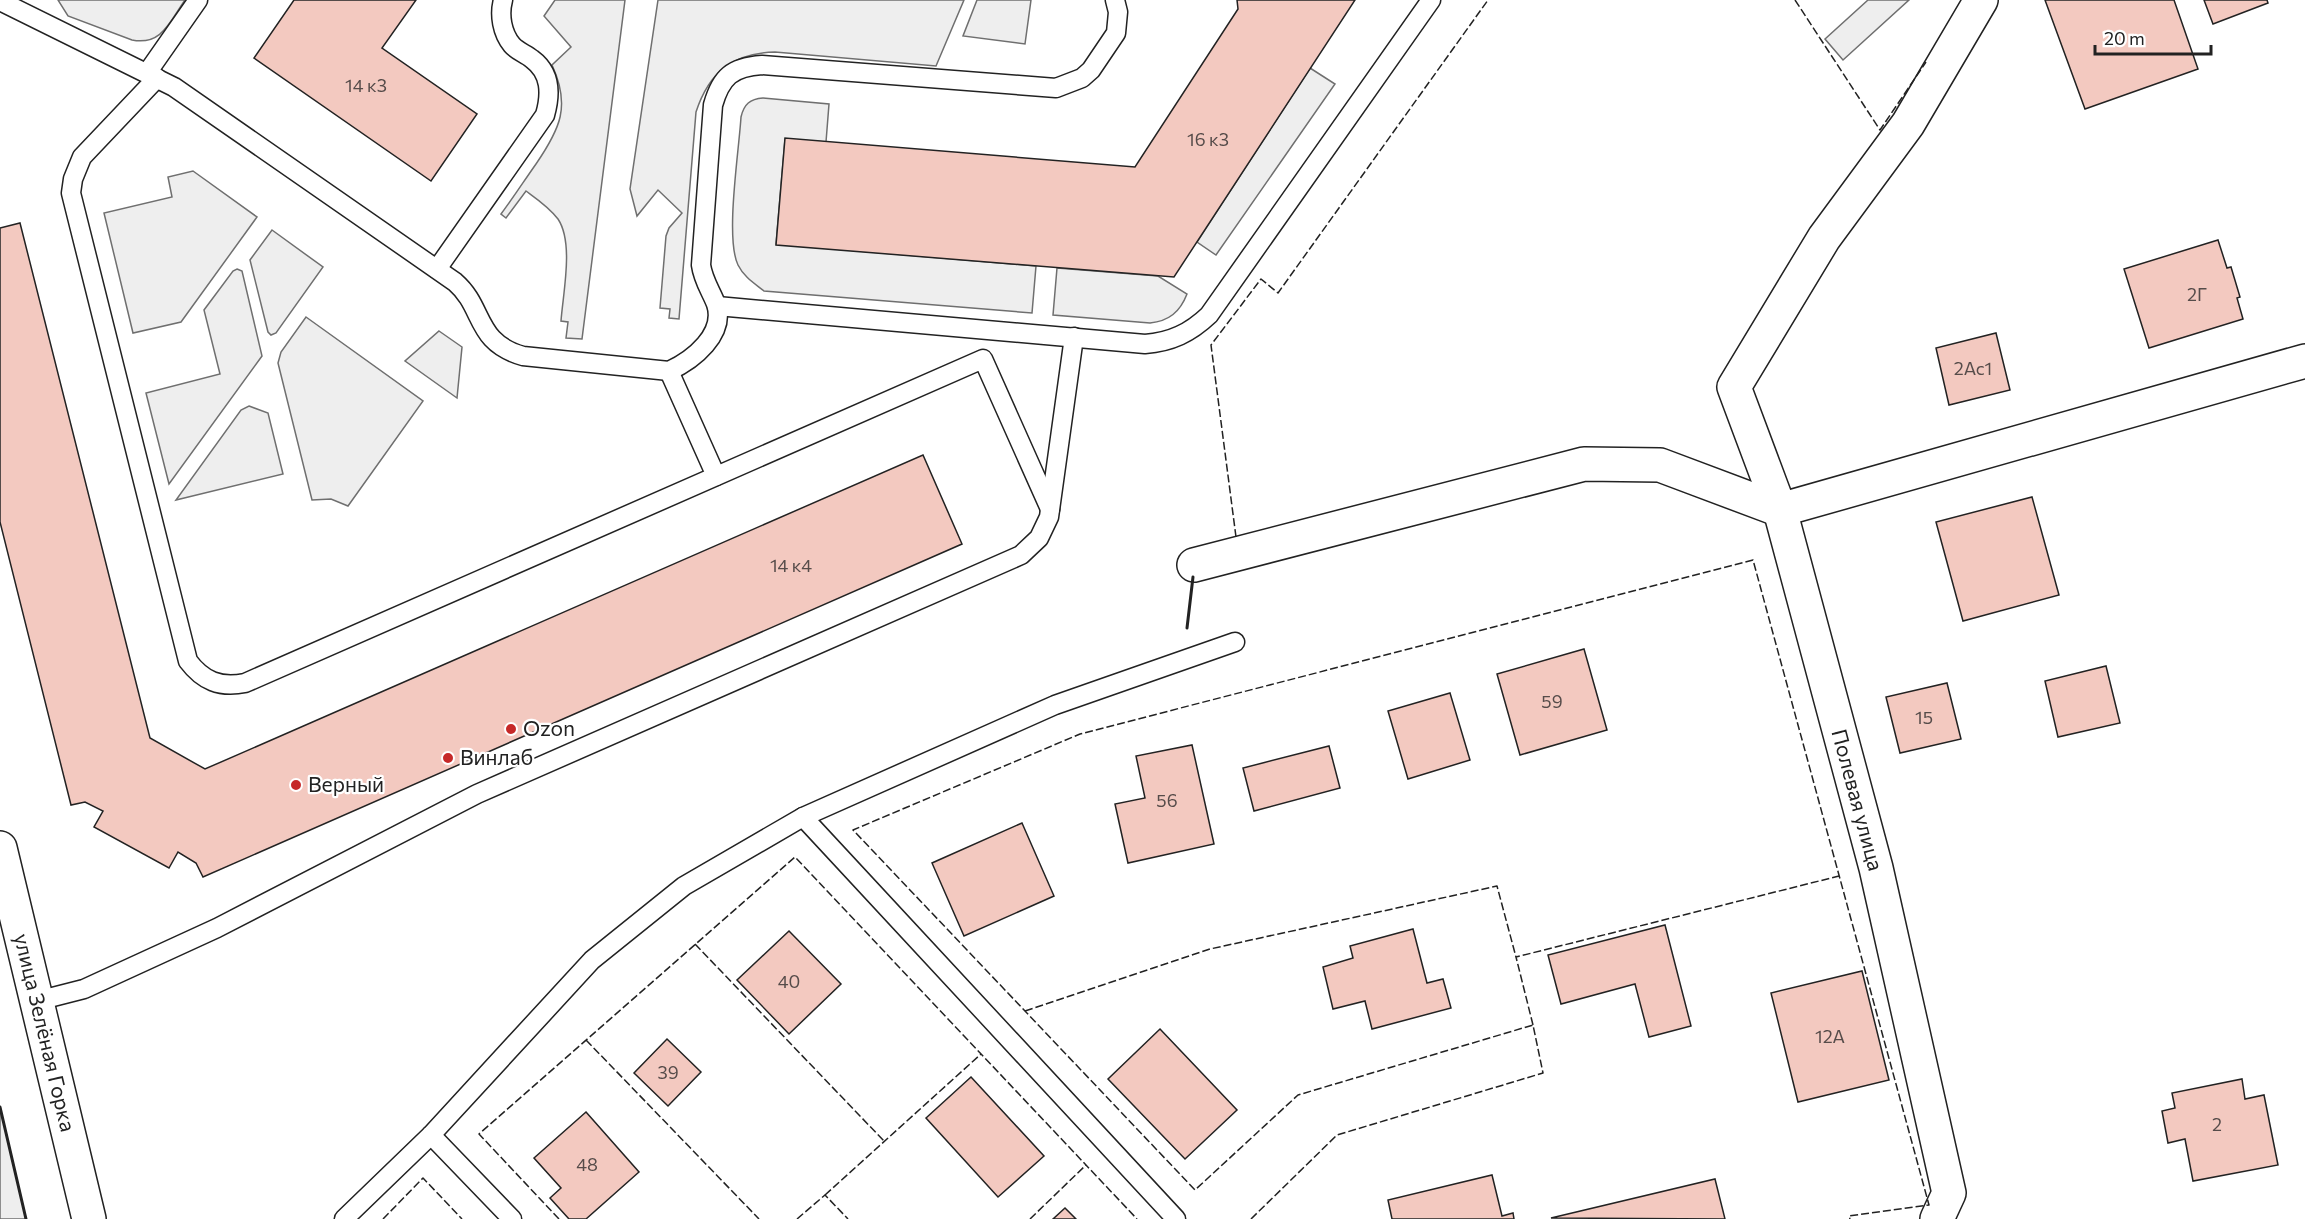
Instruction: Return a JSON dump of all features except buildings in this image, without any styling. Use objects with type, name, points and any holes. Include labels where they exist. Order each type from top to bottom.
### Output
[{"type":"street","name":"Полевая улица","points":[[1936,1219],[1948,1193],[1876,868],[1779,510],[1734,387],[1824,238],[1908,124],[1982,0]]},
{"type":"street","points":[[1194,565],[1584,464],[1660,465],[1779,510],[2305,361]]},
{"type":"street","name":"улица Зелёная Горка","points":[[0,848],[89,1219]]},
{"type":"lane","points":[[198,0],[152,75],[82,157],[73,179],[71,193],[188,661],[201,676],[220,684],[233,685],[244,682],[983,359]]},
{"type":"lane","points":[[437,269],[545,115],[549,84],[543,71],[534,61],[513,46],[504,31],[501,17],[503,0]]},
{"type":"lane","points":[[0,1],[152,75],[212,113],[437,269],[462,290],[487,334],[502,348],[523,356],[669,371],[683,365],[704,346],[713,333],[717,320],[717,306],[706,284],[701,265],[712,105],[717,88],[734,71],[747,66],[762,65],[1056,88],[1082,78],[1091,70],[1116,33],[1118,12],[1115,0]]},
{"type":"lane","points":[[717,306],[1145,344],[1159,343],[1185,334],[1209,315],[1431,0]]},
{"type":"lane","points":[[969,328],[1050,509]]},
{"type":"lane","points":[[37,1001],[84,989],[217,928],[477,794],[1021,555],[1040,538],[1046,526],[1074,337]]},
{"type":"lane","points":[[669,371],[716,476]]},
{"type":"lane","points":[[344,1219],[431,1135],[592,960],[684,886],[803,818],[1055,705],[1234,642]]},
{"type":"lane","points":[[803,818],[1176,1219]]},
{"type":"lane","points":[[431,1135],[512,1219]]},
{"type":"shaded area","points":[[58,0],[185,0],[170,23],[158,36],[142,41],[132,40],[68,16]]},
{"type":"shaded area","points":[[555,0],[625,0],[582,339],[566,338],[568,322],[561,321],[567,254],[563,229],[558,219],[526,191],[506,218],[501,214],[551,140],[560,117],[561,93],[552,65],[571,47],[544,16]]},
{"type":"shaded area","points":[[658,0],[964,0],[936,66],[775,52],[747,56],[725,67],[716,76],[701,98],[696,112],[679,319],[669,318],[670,309],[660,308],[666,236],[669,228],[682,213],[658,190],[637,216],[630,189]]},
{"type":"shaded area","points":[[977,0],[1031,0],[1025,44],[963,36]]},
{"type":"shaded area","points":[[1868,0],[1909,0],[1843,60],[1825,39]]},
{"type":"shaded area","points":[[1310,68],[1335,84],[1216,255],[1197,242]]},
{"type":"shaded area","points":[[763,98],[829,104],[826,142],[785,139],[776,244],[1036,266],[1032,313],[764,291],[740,269],[734,252],[733,235],[734,194],[742,112],[748,103]]},
{"type":"shaded area","points":[[193,171],[257,217],[181,322],[133,333],[104,213],[172,197],[168,177]]},
{"type":"shaded area","points":[[272,230],[323,267],[276,333],[271,335],[268,332],[250,260]]},
{"type":"shaded area","points":[[1057,268],[1158,276],[1187,294],[1177,311],[1168,318],[1150,323],[1053,315]]},
{"type":"shaded area","points":[[237,269],[242,271],[262,356],[169,484],[146,393],[220,374],[204,310],[233,271]]},
{"type":"shaded area","points":[[306,317],[423,401],[348,506],[331,499],[312,500],[278,363],[281,352]]},
{"type":"shaded area","points":[[439,331],[462,347],[457,398],[405,361]]},
{"type":"shaded area","points":[[249,406],[268,413],[283,474],[176,500],[241,410]]},
{"type":"shaded area","points":[[0,1107],[26,1219],[0,1219]]},
{"type":"fence","points":[[1236,537],[1211,345],[1261,279],[1278,293],[1488,0]]},
{"type":"fence","points":[[1795,0],[1880,130],[1926,62]]},
{"type":"fence","points":[[1251,1219],[1337,1135],[1543,1073],[1533,1025],[1298,1095],[1195,1190],[853,830],[1080,734],[1753,560],[1929,1205],[1849,1216],[1850,1219]]},
{"type":"fence","points":[[559,1219],[479,1134],[795,857],[1137,1219]]},
{"type":"fence","points":[[1533,1025],[1516,957],[1839,876]]},
{"type":"fence","points":[[1025,1011],[1210,949],[1497,886],[1516,957]]},
{"type":"fence","points":[[695,944],[884,1141]]},
{"type":"fence","points":[[586,1040],[759,1219]]},
{"type":"fence","points":[[825,1195],[981,1054]]},
{"type":"fence","points":[[1030,1219],[1086,1165]]},
{"type":"fence","points":[[383,1219],[423,1178],[462,1219]]},
{"type":"fence","points":[[797,1219],[825,1195],[848,1219]]},
{"type":"wall","points":[[1187,628],[1193,577]]},
{"type":"wall","points":[[0,1107],[26,1219]]},
{"type":"place","name":"Ozon","points":[[511,729]]},
{"type":"place","name":"Винлаб","points":[[448,758]]},
{"type":"place","name":"Верный","points":[[296,785]]}]
